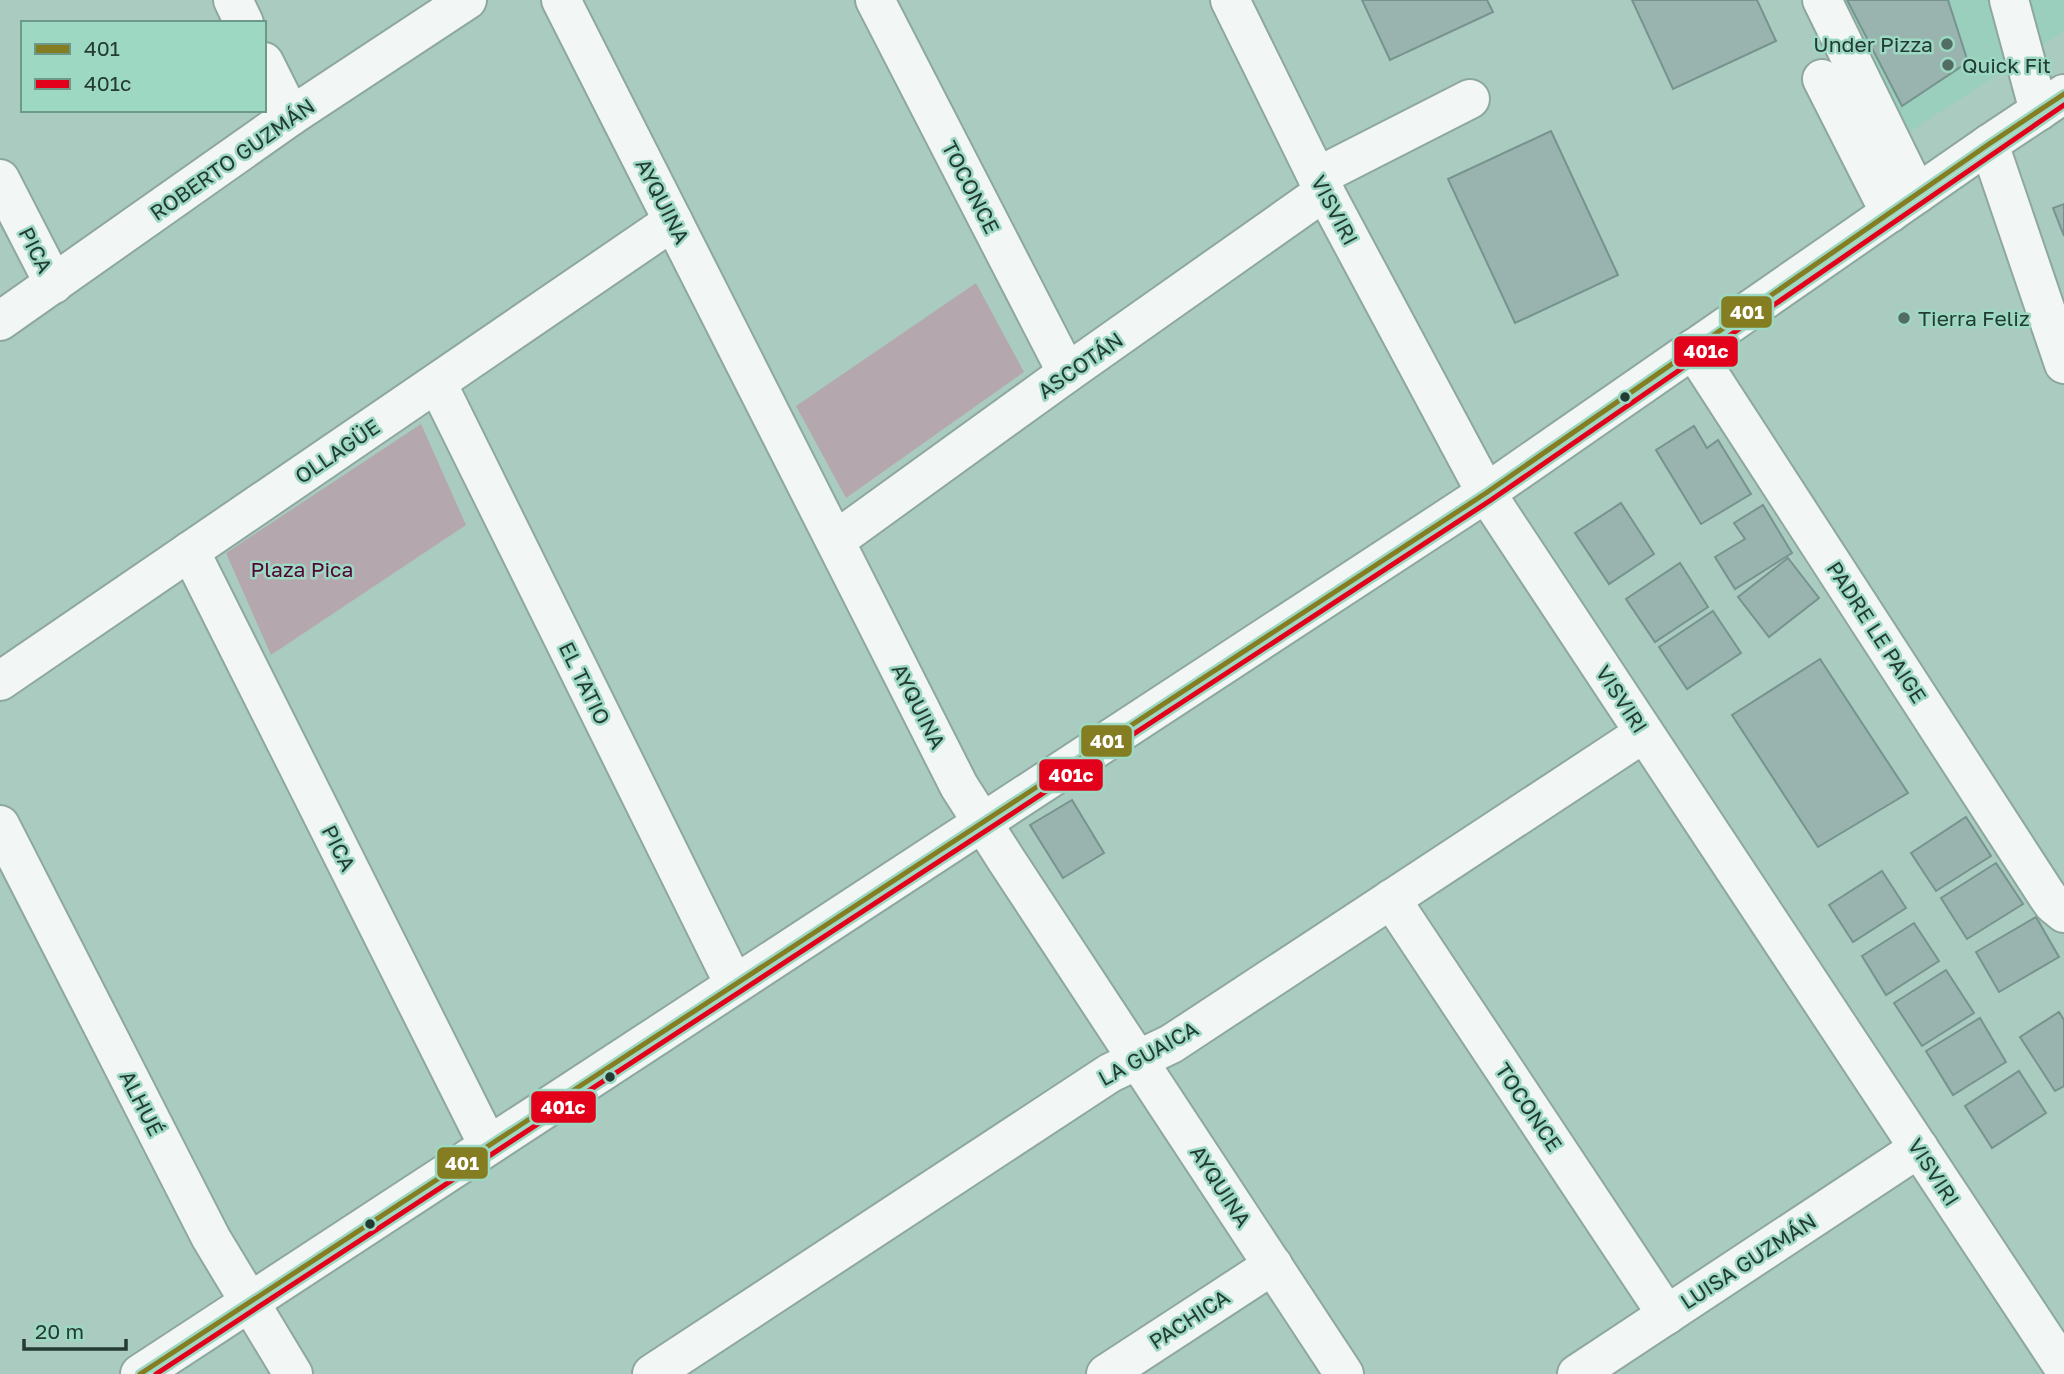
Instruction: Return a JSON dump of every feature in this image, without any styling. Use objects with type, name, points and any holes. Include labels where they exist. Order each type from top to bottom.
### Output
[{"type":"street","points":[[233,0],[243,21]]},
{"type":"street","name":"ROBERTO GUZMÁN","points":[[0,321],[291,116],[467,0]]},
{"type":"street","name":"AYQUINA","points":[[561,0],[959,786],[1344,1374]]},
{"type":"street","name":"TOCONCE","points":[[875,0],[1067,373]]},
{"type":"street","name":"VISVIRI","points":[[1230,0],[1321,184],[1486,493],[2064,1368]]},
{"type":"street","points":[[1822,0],[1904,203]]},
{"type":"street","points":[[140,1374],[1486,493],[2052,102],[2009,0]]},
{"type":"street","points":[[266,66],[291,116]]},
{"type":"street","points":[[1822,79],[1904,203]]},
{"type":"street","name":"ASCOTÁN","points":[[836,541],[1321,184],[1470,99]]},
{"type":"street","points":[[1989,144],[2064,364]]},
{"type":"street","name":"PICA","points":[[0,179],[54,284]]},
{"type":"street","name":"OLLAGÜE","points":[[0,681],[673,221]]},
{"type":"street","name":"PADRE LE PAIGE","points":[[1693,349],[2046,894],[2064,913]]},
{"type":"street","name":"EL TATIO","points":[[437,383],[734,984]]},
{"type":"street","name":"PICA","points":[[190,551],[488,1145]]},
{"type":"street","name":"LA GUAICA","points":[[652,1374],[1110,1073],[1171,1044],[1644,733]]},
{"type":"street","name":"ALHUÉ","points":[[0,825],[211,1237],[293,1374]]},
{"type":"street","name":"TOCONCE","points":[[1391,899],[1667,1314]]},
{"type":"street","name":"LUISA GUZMÁN","points":[[1577,1374],[1919,1149]]},
{"type":"street","name":"PACHICA","points":[[1106,1374],[1273,1265]]},
{"type":"shaded area","points":[[1803,0],[2064,0],[2064,31],[1879,152]]},
{"type":"green space","points":[[976,283],[1024,372],[846,498],[796,406]]},
{"type":"green space","name":"Plaza Pica","points":[[421,424],[466,525],[271,655],[226,553]]},
{"type":"building","points":[[1362,0],[1487,0],[1493,12],[1390,60]]},
{"type":"building","points":[[1632,0],[1757,0],[1776,41],[1673,89]]},
{"type":"building","points":[[1847,0],[1948,0],[1968,62],[1902,106]]},
{"type":"building","points":[[1551,131],[1618,275],[1515,323],[1448,179]]},
{"type":"building","points":[[2064,204],[2064,236],[2053,208]]},
{"type":"building","points":[[1694,426],[1707,448],[1718,440],[1751,494],[1701,524],[1656,450]]},
{"type":"building","points":[[1621,503],[1654,554],[1609,584],[1575,533]]},
{"type":"building","points":[[1763,505],[1792,553],[1735,589],[1715,557],[1745,539],[1734,523]]},
{"type":"building","points":[[1788,558],[1819,598],[1769,637],[1738,597]]},
{"type":"building","points":[[1680,563],[1708,607],[1655,642],[1626,599]]},
{"type":"building","points":[[1713,611],[1741,653],[1687,689],[1659,647]]},
{"type":"building","points":[[1820,659],[1908,793],[1818,847],[1732,715]]},
{"type":"building","points":[[1072,800],[1104,853],[1063,878],[1030,825]]},
{"type":"building","points":[[1966,817],[1991,856],[1936,891],[1911,853]]},
{"type":"building","points":[[1996,863],[2023,904],[1967,939],[1941,898]]},
{"type":"building","points":[[1882,871],[1906,908],[1853,942],[1829,905]]},
{"type":"building","points":[[2036,917],[2059,957],[1999,992],[1976,952]]},
{"type":"building","points":[[1914,923],[1939,961],[1886,995],[1862,956]]},
{"type":"building","points":[[1946,970],[1974,1013],[1922,1046],[1894,1003]]},
{"type":"building","points":[[2059,1012],[2064,1020],[2064,1086],[2055,1091],[2020,1037]]},
{"type":"building","points":[[1980,1018],[2006,1062],[1953,1095],[1926,1051]]},
{"type":"building","points":[[2019,1071],[2046,1113],[1992,1148],[1965,1106]]},
{"type":"transit line","name":"401","points":[[140,1374],[1486,493],[2064,94]]},
{"type":"transit line","name":"401c","points":[[156,1374],[1491,500],[2064,105]]},
{"type":"place","name":"Under Pizza","points":[[1947,44]]},
{"type":"place","name":"Quick Fit","points":[[1948,65]]},
{"type":"place","name":"Tierra Feliz","points":[[1904,318]]}]
